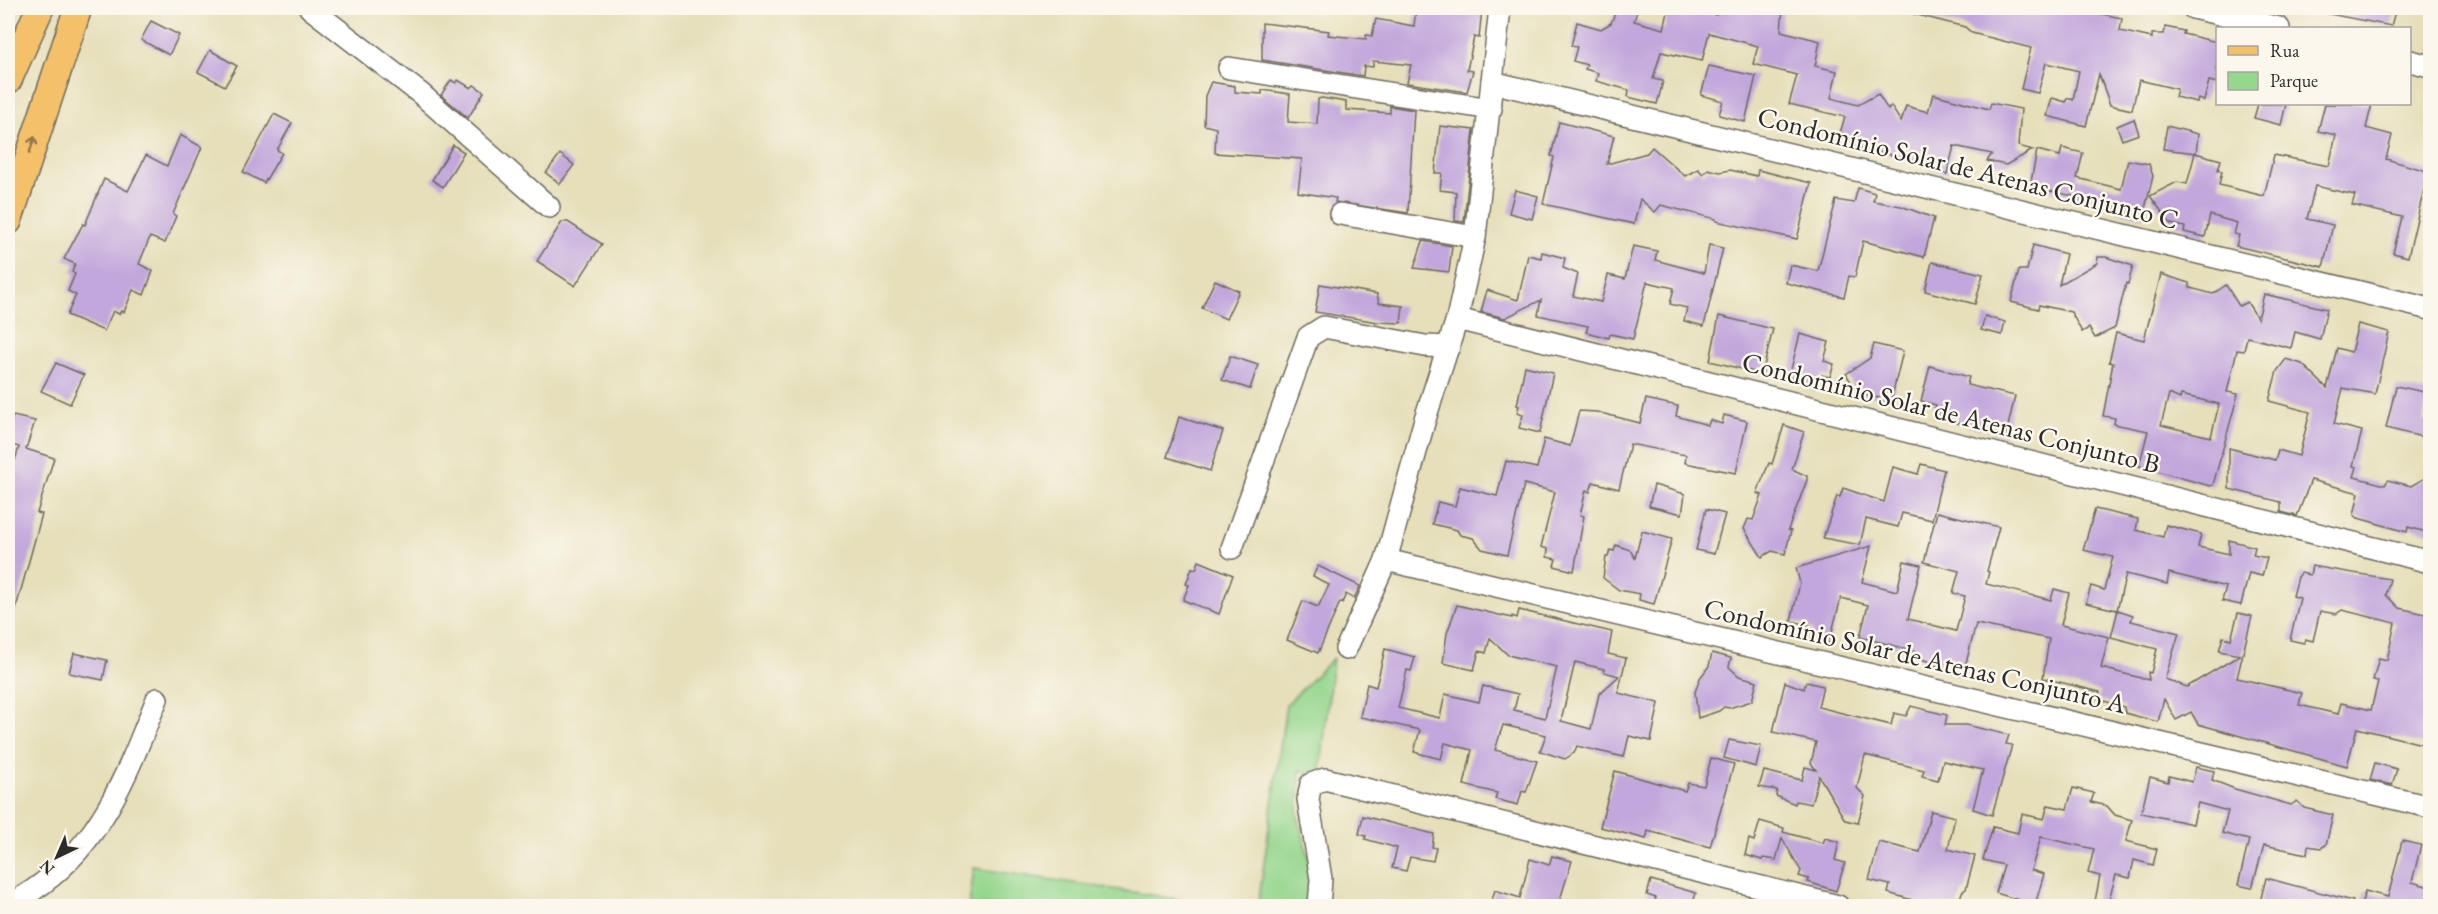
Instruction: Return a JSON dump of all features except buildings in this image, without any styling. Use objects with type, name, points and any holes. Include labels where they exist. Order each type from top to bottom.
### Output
[{"type":"main road","points":[[8,80],[40,8]]},
{"type":"main road","points":[[8,221],[78,8]]},
{"type":"street","points":[[310,8],[421,94],[549,207]]},
{"type":"street","points":[[1346,649],[1386,560],[1425,419],[1457,319],[1475,237],[1491,109],[1500,8]]},
{"type":"street","points":[[2193,8],[2275,27]]},
{"type":"street","points":[[2411,61],[2430,66]]},
{"type":"street","points":[[1229,68],[1491,109]]},
{"type":"street","name":"Condomínio Solar de Atenas Conjunto C","points":[[1492,82],[2430,309]]},
{"type":"street","points":[[1340,214],[1475,237]]},
{"type":"street","name":"Condomínio Solar de Atenas Conjunto B","points":[[1457,319],[2430,562]]},
{"type":"street","points":[[1232,548],[1308,337],[1324,327],[1425,346],[1449,347]]},
{"type":"street","name":"Condomínio Solar de Atenas Conjunto A","points":[[1386,560],[2430,807]]},
{"type":"street","points":[[8,903],[31,892],[57,873],[96,831],[118,794],[157,699]]},
{"type":"street","points":[[1319,906],[1321,879],[1308,799],[1311,784],[1325,779],[1838,906]]},
{"type":"green space","points":[[1333,658],[1320,776],[1300,770],[1298,816],[1309,860],[1309,906],[1258,906],[1286,705]]},
{"type":"green space","points":[[974,868],[1224,906],[969,906]]}]
